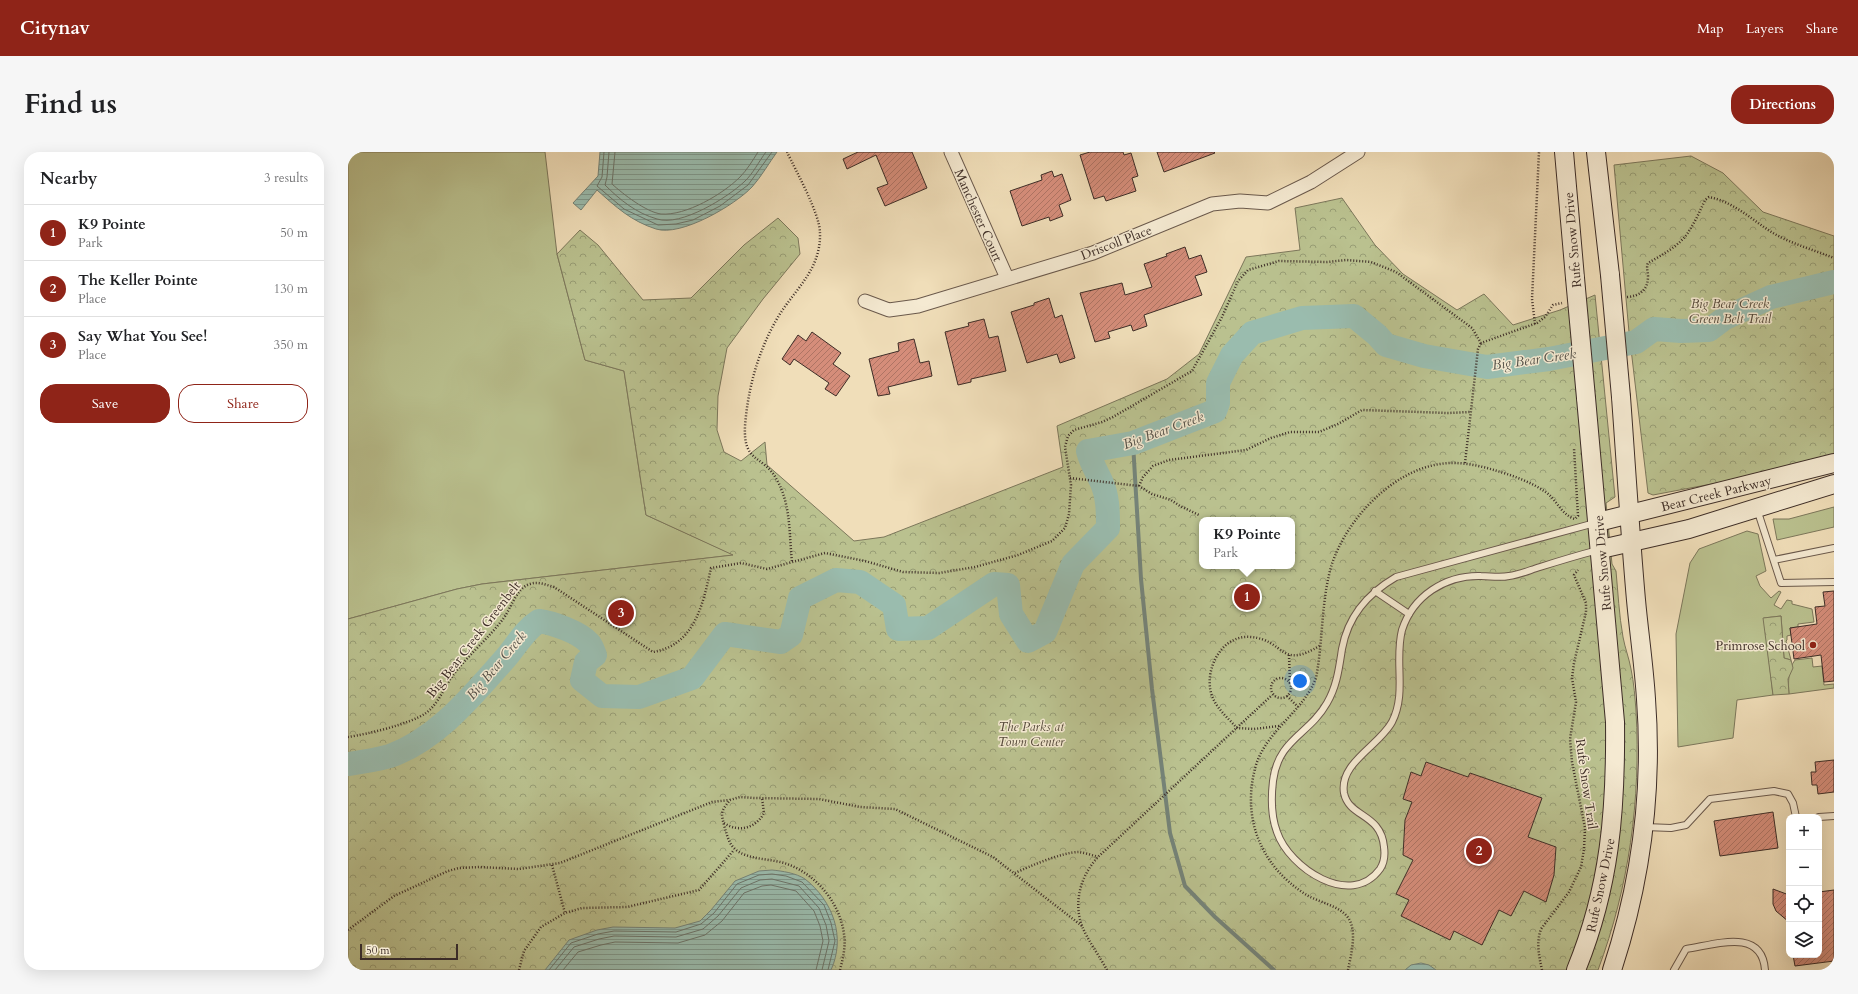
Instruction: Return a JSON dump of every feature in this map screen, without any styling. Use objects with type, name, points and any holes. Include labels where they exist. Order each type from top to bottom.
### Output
[{"type":"main road","name":"Rufe Snow Drive","points":[[1564,152],[1601,549],[1615,722],[1616,776],[1613,828],[1606,870],[1589,939],[1576,970]]},
{"type":"main road","points":[[1596,152],[1610,275],[1647,712],[1648,777],[1644,827],[1637,879],[1612,970]]},
{"type":"main road","name":"Bear Creek Parkway","points":[[1598,522],[1834,463]]},
{"type":"main road","name":"Bear Creek Parkway","points":[[1601,549],[1689,528],[1834,484]]},
{"type":"street","name":"Manchester Court","points":[[951,152],[1007,278]]},
{"type":"street","name":"Driscoll Place","points":[[865,301],[889,310],[918,306],[1093,253],[1212,204],[1240,201],[1268,203],[1311,182],[1358,152]]},
{"type":"lane","points":[[1756,508],[1781,583],[1834,582]]},
{"type":"lane","points":[[1598,522],[1404,574],[1396,577],[1375,591],[1356,612],[1349,623],[1345,635],[1340,666],[1332,693],[1316,717],[1287,745],[1277,762],[1274,775],[1272,802],[1277,832],[1281,842],[1298,863],[1317,877],[1329,882],[1343,885],[1355,885],[1366,882],[1374,876],[1382,866],[1384,844],[1381,831],[1373,822],[1351,806],[1344,793],[1344,782],[1348,771],[1356,760],[1386,731],[1398,709],[1400,695],[1400,649],[1402,631],[1409,614],[1418,601],[1432,589],[1449,581],[1480,576],[1510,576],[1601,549]]},
{"type":"lane","points":[[1774,560],[1834,548]]},
{"type":"lane","points":[[1375,591],[1409,614]]},
{"type":"lane","points":[[1644,827],[1672,828],[1686,824],[1710,799],[1774,791],[1788,794],[1793,803],[1795,814]]},
{"type":"lane","points":[[1822,817],[1834,816]]},
{"type":"lane","points":[[1674,970],[1686,949],[1738,941],[1748,943],[1760,951],[1764,959],[1765,970]]},
{"type":"path","points":[[787,152],[817,218],[820,232],[820,242],[811,273],[778,317],[757,363],[749,393],[745,428],[746,448],[751,455],[764,464],[777,479],[785,499],[790,519],[792,562]]},
{"type":"path","points":[[1535,324],[1532,299],[1539,152]]},
{"type":"path","points":[[1626,297],[1640,294],[1646,289],[1648,263],[1666,252],[1684,238],[1705,200],[1709,197],[1731,205],[1774,233],[1790,241],[1834,258]]},
{"type":"path","name":"Big Bear Creek Greenbelt","points":[[348,737],[413,720],[426,712],[435,704],[451,679],[466,660],[504,618],[521,590],[530,584],[541,583],[554,587],[653,652],[666,650],[689,631],[703,607],[711,568],[741,563],[767,569],[825,553],[865,561],[903,572],[939,574],[975,567],[1018,555],[1052,541],[1064,528],[1069,514],[1071,485],[1065,447],[1068,436],[1074,430],[1102,422],[1113,417],[1192,371],[1222,317],[1238,281],[1248,270],[1265,264],[1279,261],[1327,262],[1346,260],[1371,262],[1396,272],[1472,328],[1481,342]]},
{"type":"path","points":[[1465,463],[1478,349],[1481,342],[1535,324],[1545,317],[1553,305],[1565,303]]},
{"type":"path","points":[[1139,486],[1143,477],[1153,466],[1169,460],[1246,450],[1271,438],[1290,432],[1319,432],[1338,424],[1362,410],[1448,413],[1471,412]]},
{"type":"path","points":[[1348,970],[1353,929],[1350,920],[1345,913],[1306,895],[1291,884],[1275,869],[1265,856],[1256,838],[1252,815],[1252,792],[1254,776],[1265,744],[1312,690],[1316,678],[1321,644],[1327,585],[1336,555],[1349,528],[1364,510],[1386,489],[1412,472],[1440,464],[1465,463],[1494,470],[1535,486],[1555,501],[1566,516],[1575,519]]},
{"type":"path","points":[[1070,478],[1139,486],[1152,494],[1172,500],[1199,516]]},
{"type":"path","name":"Rufe Snow Trail","points":[[1542,970],[1537,943],[1538,936],[1541,929],[1570,892],[1580,867],[1586,828],[1572,762],[1570,739],[1576,702],[1572,678],[1586,612],[1586,603],[1574,575],[1578,570]]},
{"type":"path","points":[[1280,726],[1237,728],[1216,704],[1210,690],[1211,670],[1218,653],[1223,647],[1240,638],[1252,637],[1272,644],[1289,654],[1306,654],[1321,644]]},
{"type":"path","points":[[1289,654],[1291,691],[1288,696],[1278,698],[1272,695],[1270,688],[1275,679],[1282,678],[1290,684]]},
{"type":"path","points":[[1106,970],[1082,926],[1079,908],[1079,888],[1087,873],[1098,857],[1272,695]]},
{"type":"path","points":[[1288,696],[1298,707]]},
{"type":"path","points":[[348,930],[394,896],[448,871],[472,867],[519,868],[560,863],[712,802],[740,797],[819,799],[860,806],[895,808],[993,858],[1015,873],[1082,926]]},
{"type":"path","points":[[724,823],[728,826],[745,828],[754,826],[761,819],[764,813],[762,798]]},
{"type":"path","points":[[730,800],[722,812],[727,839],[734,850],[751,857],[788,864],[810,877],[823,889],[842,923],[844,950],[840,970]]},
{"type":"path","points":[[519,970],[524,951],[541,927],[565,913],[582,908],[627,907],[699,890],[734,850]]},
{"type":"path","points":[[1015,873],[1032,865],[1071,854],[1084,853],[1098,857]]},
{"type":"path","points":[[552,865],[565,913]]},
{"type":"green space","points":[[348,152],[545,152],[557,254],[585,360],[624,371],[646,515],[734,555],[482,584],[457,589],[348,619]]},
{"type":"green space","name":"Big Bear Creek Green Belt Trail","points":[[1691,156],[1723,173],[1763,212],[1834,236],[1834,458],[1738,479],[1653,495],[1648,493],[1629,332],[1614,165]]},
{"type":"green space","name":"The Parks at Town Center","points":[[1342,198],[1375,245],[1403,274],[1457,310],[1484,294],[1513,325],[1560,310],[1595,295],[1615,497],[1606,503],[1612,564],[1616,571],[1622,629],[1634,685],[1637,744],[1637,777],[1634,810],[1625,875],[1609,939],[1598,970],[348,970],[348,619],[457,589],[482,584],[733,555],[646,515],[624,371],[585,360],[557,254],[580,230],[598,245],[643,300],[691,298],[744,245],[778,218],[798,238],[800,254],[763,299],[727,348],[718,396],[717,430],[724,452],[741,461],[765,442],[767,465],[854,541],[884,537],[1063,467],[1057,426],[1167,379],[1199,354],[1246,257],[1300,250],[1295,208]]},
{"type":"green space","points":[[1834,507],[1834,527],[1777,540],[1773,519],[1789,519]]},
{"type":"green space","points":[[1747,531],[1758,534],[1766,571],[1756,576],[1760,586],[1771,598],[1779,591],[1781,592],[1774,605],[1781,609],[1787,600],[1792,601],[1792,604],[1812,609],[1814,622],[1798,624],[1798,627],[1790,628],[1791,635],[1787,636],[1786,641],[1791,660],[1784,658],[1781,616],[1764,618],[1773,695],[1737,700],[1733,738],[1678,747],[1676,634],[1690,563],[1699,549]]},
{"type":"green space","points":[[1781,616],[1784,658],[1791,660],[1793,668],[1788,679],[1789,694],[1773,695],[1763,618]]},
{"type":"green space","points":[[1812,658],[1813,667],[1822,666],[1824,685],[1834,684],[1834,688],[1789,694],[1789,676],[1795,660]]},
{"type":"water","points":[[600,152],[777,152],[752,187],[733,202],[707,218],[693,224],[667,230],[647,226],[631,218],[597,190],[581,210],[573,203],[598,176]]},
{"type":"water","points":[[772,870],[793,874],[805,879],[823,898],[834,920],[837,933],[835,958],[831,970],[545,970],[569,940],[597,930],[613,927],[675,928],[700,921],[735,881],[759,871]]},
{"type":"water","points":[[1421,963],[1429,965],[1436,970],[1405,970],[1411,965]]},
{"type":"building","points":[[858,152],[912,152],[927,188],[885,206],[877,188],[888,184],[876,155],[847,169],[843,159]]},
{"type":"building","points":[[1090,152],[1123,152],[1124,155],[1131,153],[1138,176],[1132,178],[1136,191],[1106,201],[1104,196],[1094,199],[1080,155]]},
{"type":"building","points":[[1157,152],[1214,152],[1215,153],[1164,172]]},
{"type":"building","points":[[1052,171],[1054,177],[1062,174],[1071,200],[1059,205],[1063,216],[1050,221],[1049,217],[1022,226],[1010,191],[1042,180],[1041,175]]},
{"type":"building","points":[[1185,247],[1189,259],[1201,255],[1207,272],[1195,276],[1202,295],[1144,315],[1147,326],[1133,331],[1131,325],[1108,332],[1110,338],[1095,342],[1080,293],[1122,283],[1125,295],[1152,287],[1144,264],[1167,256],[1166,254]]},
{"type":"building","points":[[1049,298],[1055,318],[1062,315],[1075,358],[1060,363],[1057,354],[1027,363],[1011,312],[1034,305],[1034,303]]},
{"type":"building","points":[[984,319],[989,338],[998,336],[1006,371],[971,379],[971,382],[958,385],[945,332],[969,326],[968,323]]},
{"type":"building","points":[[812,332],[841,353],[833,364],[850,376],[836,396],[825,389],[829,383],[794,359],[790,365],[782,359],[798,335],[806,341]]},
{"type":"building","points":[[914,339],[920,363],[929,361],[932,376],[888,387],[890,394],[878,396],[869,359],[899,351],[898,343]]},
{"type":"building","name":"Primrose School","points":[[1834,591],[1834,681],[1824,682],[1821,655],[1794,659],[1790,628],[1817,624],[1815,607],[1825,606],[1823,592]]},
{"type":"building","points":[[1834,760],[1834,792],[1818,794],[1817,785],[1812,785],[1811,772],[1816,772],[1815,762]]},
{"type":"building","points":[[1426,762],[1468,777],[1470,773],[1542,798],[1528,837],[1556,847],[1554,875],[1546,902],[1524,891],[1511,916],[1499,910],[1482,945],[1454,931],[1450,940],[1401,916],[1409,900],[1396,894],[1413,860],[1403,855],[1405,820],[1412,802],[1403,799],[1411,772],[1421,776]]},
{"type":"building","points":[[1773,812],[1778,848],[1720,856],[1714,821]]},
{"type":"building","points":[[1773,889],[1786,894],[1786,919],[1776,911],[1773,904]]},
{"type":"building","points":[[1834,890],[1834,961],[1795,966],[1794,958],[1822,958],[1822,892]]},
{"type":"waterway","name":"Big Bear Creek","points":[[348,764],[390,756],[407,749],[438,728],[466,702],[508,656],[524,634],[539,621],[558,626],[579,635],[590,644],[595,655],[586,662],[582,680],[602,696],[639,697],[692,678],[725,634],[781,642],[791,635],[800,598],[836,580],[860,582],[894,605],[898,629],[928,628],[994,584],[1008,585],[1011,614],[1028,641],[1045,632],[1073,564],[1108,528],[1108,510],[1105,492],[1088,451],[1133,443],[1215,411],[1218,403],[1218,383],[1232,355],[1252,333],[1302,318],[1354,316],[1377,335],[1386,345],[1424,356],[1487,367],[1549,359],[1636,342],[1654,329],[1681,331],[1709,330],[1725,318],[1771,297],[1834,282]]},
{"type":"waterway","points":[[1133,443],[1141,579],[1152,689],[1170,833],[1185,886],[1215,917],[1274,970]]},
{"type":"place","name":"K9 Pointe","points":[[1247,597]]},
{"type":"place","name":"Say What You See!","points":[[621,613]]},
{"type":"place","name":"Primrose School","points":[[1813,645]]},
{"type":"place","name":"The Keller Pointe","points":[[1479,851]]}]
